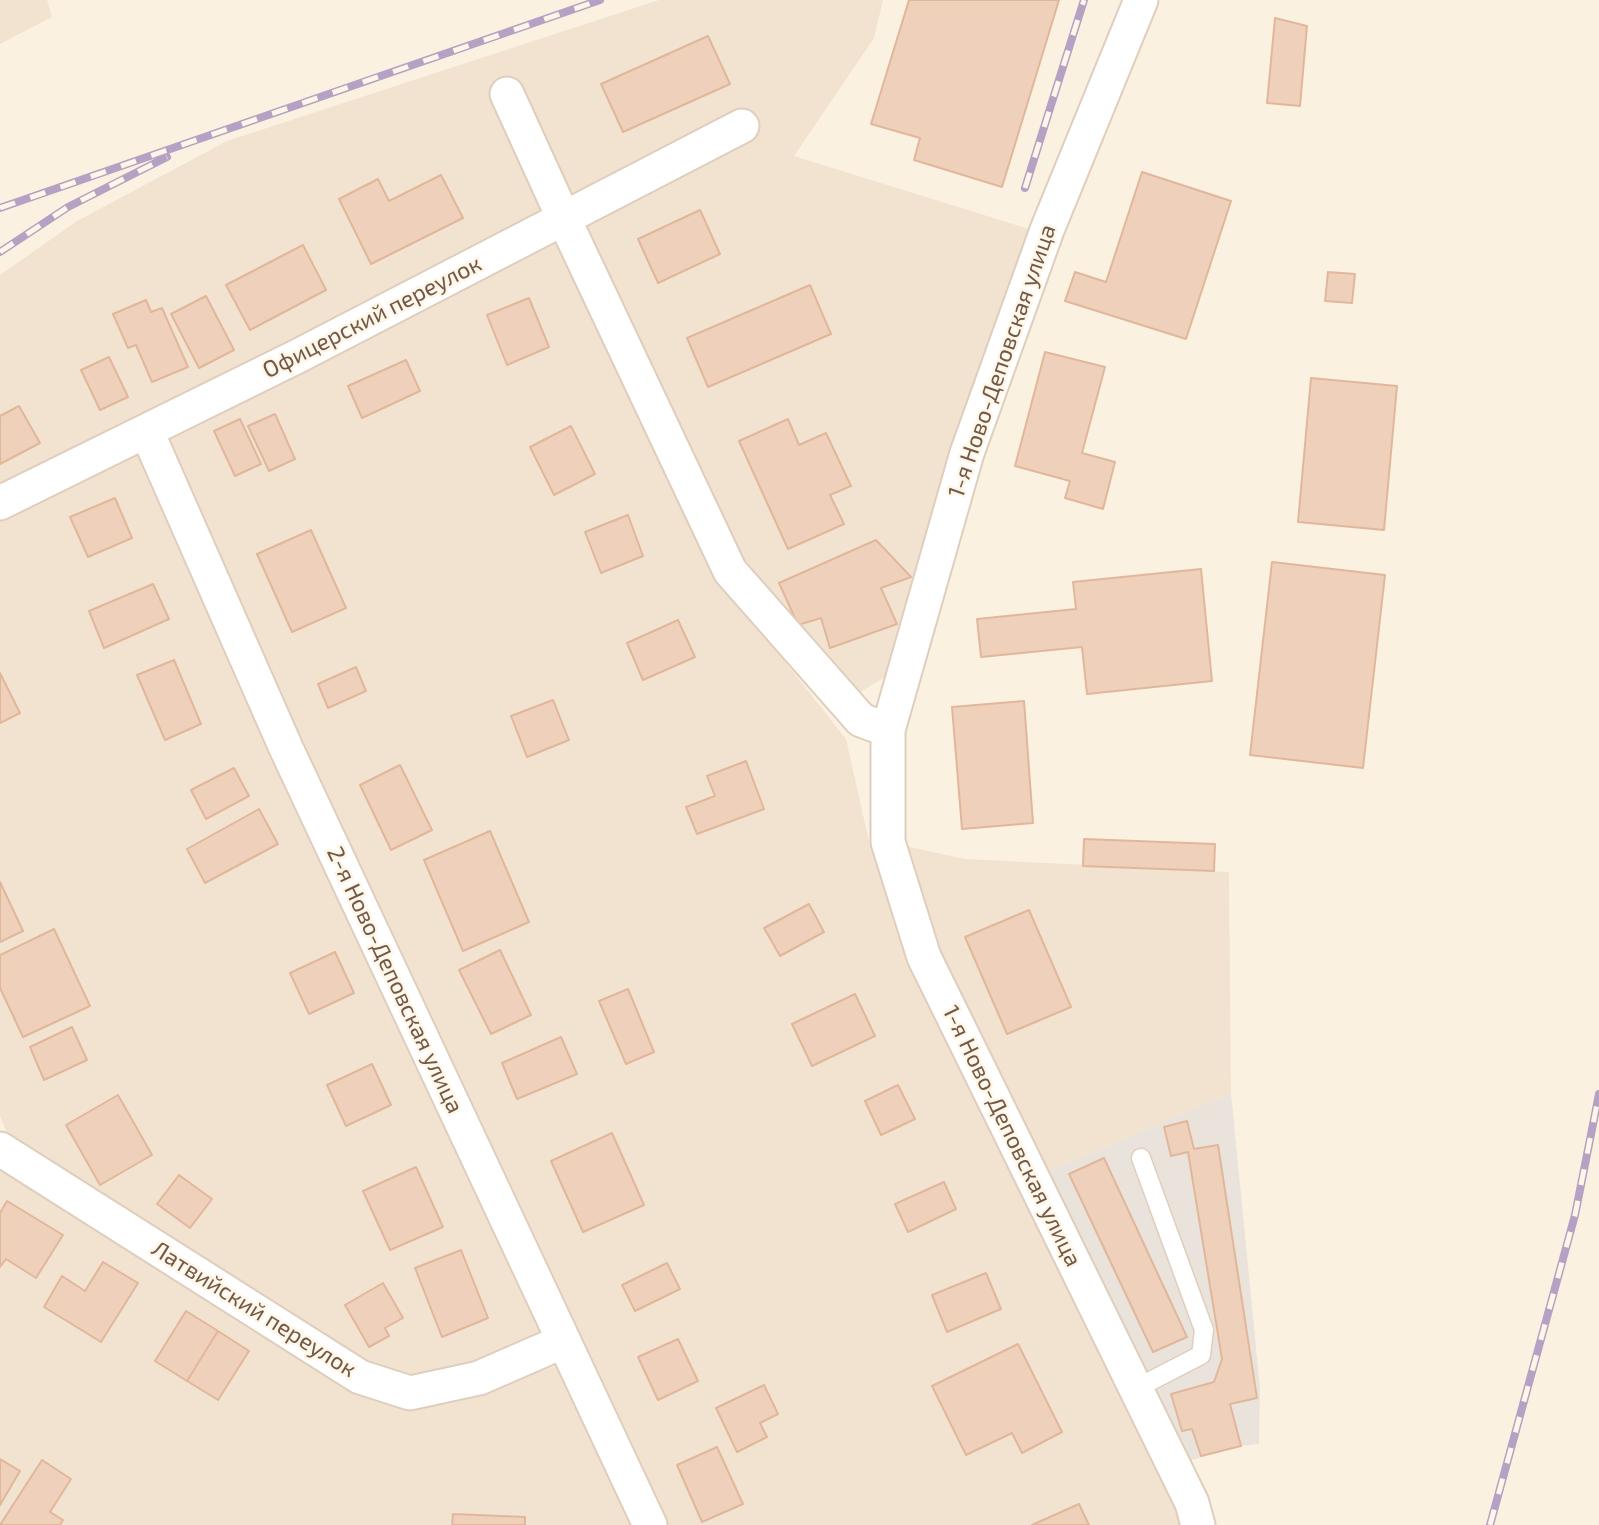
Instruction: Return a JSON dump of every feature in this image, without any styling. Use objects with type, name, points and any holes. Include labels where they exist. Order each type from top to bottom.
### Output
[{"type":"street","name":"1-я Ново-Деповская улица","points":[[1141,0],[1047,230],[967,453],[888,730],[888,842],[924,957],[1192,1503],[1198,1525]]},
{"type":"street","points":[[508,93],[563,217],[730,571],[861,720],[888,730]]},
{"type":"street","name":"Офицерский переулок","points":[[0,503],[148,432],[742,126]]},
{"type":"street","name":"2-я Ново-Деповская улица","points":[[148,432],[286,748],[650,1525]]},
{"type":"street","name":"Латвийский переулок","points":[[0,1149],[360,1377],[410,1393],[479,1378],[564,1341]]},
{"type":"lane","points":[[1135,1389],[1201,1355],[1204,1330],[1141,1158]]},
{"type":"shaded area","points":[[0,0],[47,0],[52,17],[0,44]]},
{"type":"shaded area","points":[[659,0],[883,0],[874,38],[794,156],[1029,229],[952,446],[888,675],[854,696],[743,565],[569,202],[0,489],[0,275],[77,221],[227,141]]},
{"type":"shaded area","points":[[556,233],[718,577],[846,739],[870,846],[909,959],[1178,1508],[1182,1525],[667,1525],[300,742],[167,435]]},
{"type":"shaded area","points":[[141,451],[271,755],[548,1334],[475,1367],[410,1381],[365,1366],[8,1136],[0,1116],[0,517]]},
{"type":"shaded area","points":[[905,846],[965,859],[1229,872],[1231,1093],[1047,1172],[938,955]]},
{"type":"shaded area","points":[[1231,1093],[1260,1388],[1259,1444],[1241,1446],[1188,1461],[1047,1172]]},
{"type":"shaded area","points":[[0,1169],[356,1388],[482,1390],[559,1365],[631,1525],[0,1525]]},
{"type":"building","points":[[909,0],[1059,0],[1002,187],[914,160],[920,138],[871,124]]},
{"type":"building","points":[[1275,18],[1307,26],[1300,106],[1267,103]]},
{"type":"building","points":[[708,36],[730,84],[623,132],[601,84]]},
{"type":"building","points":[[1142,172],[1231,201],[1186,339],[1065,301],[1075,272],[1106,282]]},
{"type":"building","points":[[441,175],[463,218],[371,264],[339,199],[378,179],[389,201]]},
{"type":"building","points":[[700,210],[720,254],[658,283],[638,239]]},
{"type":"building","points":[[303,245],[326,290],[250,330],[226,285]]},
{"type":"building","points":[[1328,272],[1355,274],[1352,303],[1325,301]]},
{"type":"building","points":[[810,285],[831,334],[708,387],[687,338]]},
{"type":"building","points":[[206,296],[234,350],[199,368],[171,314]]},
{"type":"building","points":[[529,298],[549,347],[507,365],[487,315]]},
{"type":"building","points":[[146,300],[151,312],[162,308],[188,367],[152,382],[136,345],[128,348],[113,314]]},
{"type":"building","points":[[1045,352],[1105,367],[1082,453],[1115,462],[1103,509],[1065,498],[1070,481],[1015,466]]},
{"type":"building","points":[[109,357],[128,397],[100,410],[81,370]]},
{"type":"building","points":[[406,360],[420,391],[362,418],[348,386]]},
{"type":"building","points":[[1311,378],[1397,386],[1384,530],[1298,522]]},
{"type":"building","points":[[19,406],[40,443],[0,464],[0,416]]},
{"type":"building","points":[[275,414],[295,459],[269,471],[248,426]]},
{"type":"building","points":[[240,419],[261,464],[235,476],[214,431]]},
{"type":"building","points":[[788,419],[799,445],[826,433],[851,486],[830,495],[844,524],[788,549],[739,441]]},
{"type":"building","points":[[571,426],[595,474],[554,495],[530,447]]},
{"type":"building","points":[[115,498],[132,538],[88,557],[70,517]]},
{"type":"building","points":[[628,515],[643,556],[601,573],[585,532]]},
{"type":"building","points":[[311,530],[346,608],[292,632],[257,554]]},
{"type":"building","points":[[876,540],[911,577],[881,588],[897,624],[830,648],[821,618],[798,625],[779,583]]},
{"type":"building","points":[[1272,562],[1385,575],[1363,768],[1250,755]]},
{"type":"building","points":[[1201,569],[1212,681],[1087,694],[1082,647],[981,657],[977,619],[1076,609],[1073,582]]},
{"type":"building","points":[[153,584],[169,619],[104,648],[89,611]]},
{"type":"building","points":[[678,620],[695,657],[643,680],[627,643]]},
{"type":"building","points":[[174,660],[201,724],[165,740],[137,675]]},
{"type":"building","points":[[356,667],[366,691],[328,708],[318,684]]},
{"type":"building","points":[[0,673],[20,713],[0,723]]},
{"type":"building","points":[[553,700],[569,740],[527,757],[511,716]]},
{"type":"building","points":[[1024,701],[1033,823],[962,829],[952,707]]},
{"type":"building","points":[[746,761],[764,809],[697,834],[686,807],[715,796],[707,776]]},
{"type":"building","points":[[400,765],[432,830],[391,850],[360,785]]},
{"type":"building","points":[[234,768],[249,796],[206,819],[191,790]]},
{"type":"building","points":[[259,809],[278,844],[205,883],[187,849]]},
{"type":"building","points":[[490,831],[529,922],[463,951],[424,860]]},
{"type":"building","points":[[1084,839],[1215,844],[1214,871],[1083,866]]},
{"type":"building","points":[[0,882],[23,931],[0,942]]},
{"type":"building","points":[[809,904],[824,932],[780,956],[764,928]]},
{"type":"building","points":[[1029,910],[1071,1007],[1007,1034],[965,937]]},
{"type":"building","points":[[54,929],[90,1006],[23,1037],[0,988],[0,955]]},
{"type":"building","points":[[500,950],[531,1015],[491,1034],[459,970]]},
{"type":"building","points":[[335,952],[354,993],[309,1014],[290,973]]},
{"type":"building","points":[[628,989],[654,1052],[626,1064],[599,1001]]},
{"type":"building","points":[[855,994],[875,1036],[812,1066],[792,1024]]},
{"type":"building","points":[[72,1027],[87,1060],[44,1080],[30,1047]]},
{"type":"building","points":[[561,1037],[577,1074],[517,1099],[502,1063]]},
{"type":"building","points":[[372,1064],[391,1105],[346,1126],[327,1085]]},
{"type":"building","points":[[898,1085],[915,1119],[881,1135],[865,1101]]},
{"type":"building","points":[[118,1095],[152,1155],[100,1185],[66,1125]]},
{"type":"building","points":[[1187,1121],[1194,1149],[1218,1145],[1257,1398],[1230,1404],[1241,1446],[1201,1456],[1192,1429],[1182,1431],[1171,1394],[1214,1382],[1222,1359],[1188,1152],[1171,1156],[1164,1127]]},
{"type":"building","points":[[612,1133],[644,1205],[583,1232],[551,1161]]},
{"type":"building","points":[[1104,1158],[1187,1337],[1153,1352],[1069,1174]]},
{"type":"building","points":[[416,1167],[443,1227],[390,1250],[363,1191]]},
{"type":"building","points":[[179,1175],[212,1199],[190,1228],[157,1204]]},
{"type":"building","points":[[944,1182],[956,1209],[908,1232],[895,1204]]},
{"type":"building","points":[[7,1201],[63,1235],[36,1278],[6,1259],[0,1267],[0,1213]]},
{"type":"building","points":[[461,1250],[488,1318],[442,1337],[415,1268]]},
{"type":"building","points":[[103,1262],[138,1283],[101,1342],[44,1307],[62,1276],[85,1291]]},
{"type":"building","points":[[667,1263],[680,1289],[635,1311],[622,1285]]},
{"type":"building","points":[[986,1273],[1001,1309],[947,1332],[932,1295]]},
{"type":"building","points":[[383,1283],[403,1318],[385,1328],[389,1336],[369,1347],[345,1305]]},
{"type":"building","points":[[186,1311],[218,1331],[187,1381],[155,1361]]},
{"type":"building","points":[[218,1331],[249,1351],[218,1400],[187,1381]]},
{"type":"building","points":[[678,1339],[698,1381],[658,1400],[638,1357]]},
{"type":"building","points":[[1018,1344],[1062,1432],[1022,1453],[1012,1433],[966,1455],[932,1386]]},
{"type":"building","points":[[764,1385],[778,1414],[760,1423],[767,1437],[737,1452],[716,1408]]},
{"type":"building","points":[[717,1447],[743,1504],[702,1522],[677,1465]]},
{"type":"building","points":[[0,1459],[20,1471],[0,1505]]},
{"type":"building","points":[[42,1460],[71,1479],[50,1512],[63,1520],[60,1525],[0,1525]]},
{"type":"building","points":[[1079,1504],[1089,1525],[1032,1525]]},
{"type":"building","points":[[453,1514],[525,1517],[525,1525],[452,1525]]},
{"type":"railway","points":[[0,208],[600,0]]},
{"type":"railway","points":[[1025,188],[1084,0]]},
{"type":"railway","points":[[0,252],[68,207],[167,157]]},
{"type":"railway","points":[[1490,1525],[1575,1215],[1599,1094]]}]
